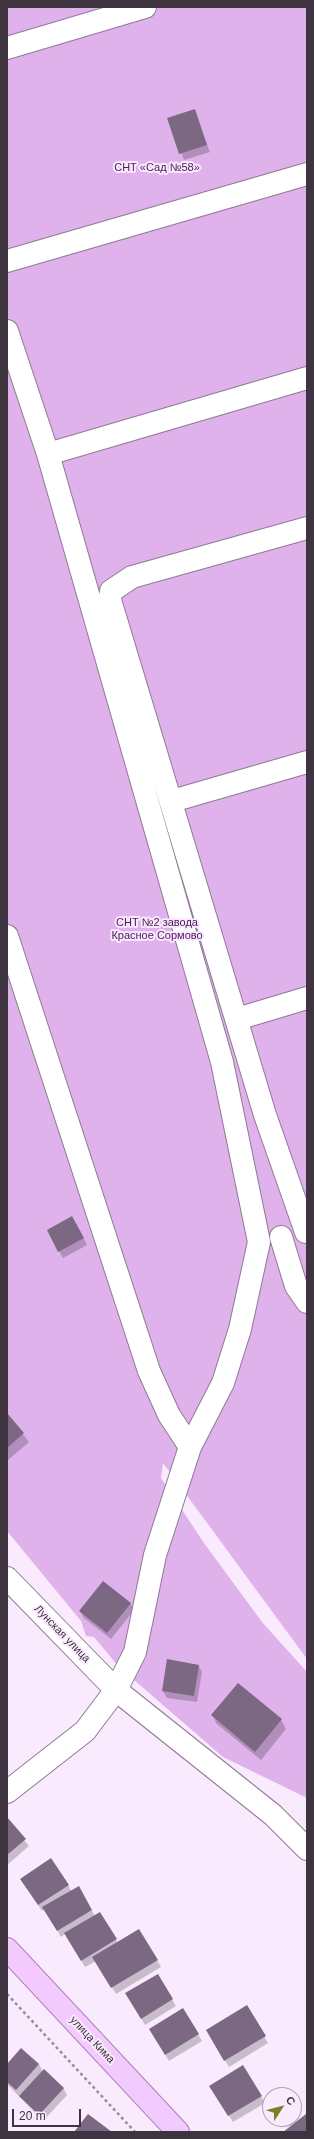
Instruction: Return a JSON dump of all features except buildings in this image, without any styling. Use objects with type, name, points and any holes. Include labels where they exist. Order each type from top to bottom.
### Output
[{"type":"main road","name":"улица Кима","points":[[7,1949],[178,2132]]},
{"type":"street","points":[[7,48],[145,7]]},
{"type":"street","points":[[7,261],[307,174]]},
{"type":"street","points":[[7,331],[48,454],[222,1062],[259,1242],[240,1329],[223,1383],[190,1447],[155,1554],[135,1652],[116,1690],[85,1731],[7,1792]]},
{"type":"street","points":[[48,454],[307,378]]},
{"type":"street","points":[[259,1242],[307,1232],[265,1115],[172,801],[110,600],[111,591],[132,577],[307,528]]},
{"type":"street","points":[[172,801],[307,762]]},
{"type":"street","points":[[7,936],[149,1371],[170,1416],[190,1447]]},
{"type":"street","points":[[237,1019],[307,998]]},
{"type":"street","points":[[281,1237],[296,1286],[307,1302]]},
{"type":"street","name":"Лунская улица","points":[[7,1578],[116,1690],[272,1815],[307,1849]]},
{"type":"path","points":[[7,1994],[135,2132]]},
{"type":"green space","name":"СНТ №2 завода Красное Сормово","points":[[7,7],[307,7],[307,1659],[163,1463],[161,1478],[204,1543],[262,1622],[307,1672],[307,1798],[223,1757],[119,1667],[94,1637],[86,1636],[81,1621],[7,1531]]},
{"type":"park label","name":"СНТ «Сад №58»","points":[[157,168]]}]
